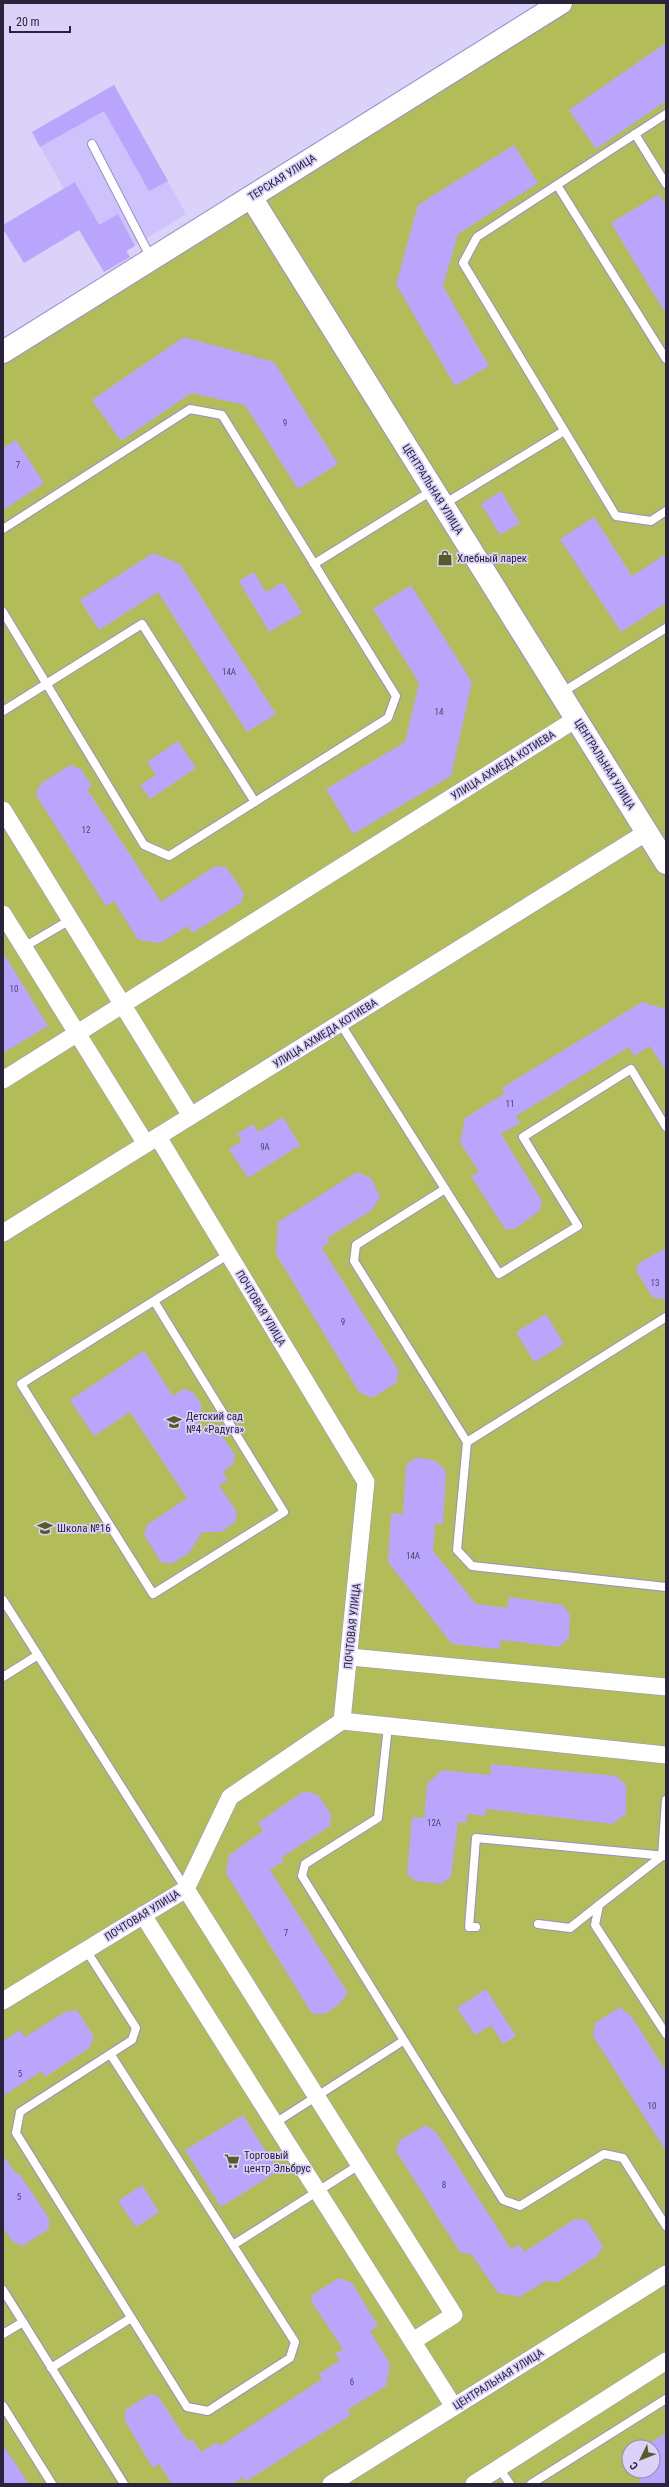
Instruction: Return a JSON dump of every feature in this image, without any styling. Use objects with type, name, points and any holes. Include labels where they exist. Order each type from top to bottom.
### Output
[{"type":"street","name":"ТЕРСКАЯ УЛИЦА","points":[[3,352],[561,3]]},
{"type":"street","name":"ЦЕНТРАЛЬНАЯ УЛИЦА","points":[[251,197],[666,863]]},
{"type":"street","name":"УЛИЦА АХМЕДА КОТИЕВА","points":[[3,1080],[576,719]]},
{"type":"street","points":[[3,810],[190,1116]]},
{"type":"street","name":"УЛИЦА АХМЕДА КОТИЕВА","points":[[3,1233],[647,832]]},
{"type":"street","name":"ПОЧТОВАЯ УЛИЦА","points":[[3,914],[77,1034],[152,1140],[229,1254],[366,1482],[350,1657],[342,1721],[230,1797],[186,1889],[3,2001]]},
{"type":"street","points":[[350,1657],[666,1687]]},
{"type":"street","points":[[342,1721],[666,1755]]},
{"type":"street","points":[[186,1889],[454,2315],[413,2341]]},
{"type":"street","points":[[143,1915],[454,2407]]},
{"type":"street","name":"ЦЕНТРАЛЬНАЯ УЛИЦА","points":[[331,2484],[666,2274]]},
{"type":"street","points":[[474,2484],[666,2361]]},
{"type":"lane","points":[[666,114],[477,237],[463,263],[616,516],[651,521],[666,511]]},
{"type":"lane","points":[[635,134],[666,184]]},
{"type":"lane","points":[[92,144],[151,259]]},
{"type":"lane","points":[[557,185],[666,359]]},
{"type":"lane","points":[[3,529],[190,409],[222,415],[396,696],[388,718],[169,856],[144,845],[3,612]]},
{"type":"lane","points":[[314,564],[564,431]]},
{"type":"lane","points":[[3,711],[142,624],[255,802]]},
{"type":"lane","points":[[561,694],[666,628]]},
{"type":"lane","points":[[24,947],[70,920]]},
{"type":"lane","points":[[340,1023],[499,1274],[578,1226],[523,1137],[631,1069],[666,1127]]},
{"type":"lane","points":[[445,1189],[356,1245],[354,1261],[467,1442],[457,1550],[472,1566],[666,1587]]},
{"type":"lane","points":[[154,1301],[284,1512],[153,1594],[21,1384],[229,1254]]},
{"type":"lane","points":[[467,1442],[666,1317]]},
{"type":"lane","points":[[3,1600],[186,1889]]},
{"type":"lane","points":[[3,1677],[38,1655]]},
{"type":"lane","points":[[388,1726],[378,1818],[305,1864],[302,1876],[503,2200],[520,2206],[604,2154],[623,2158],[666,2226]]},
{"type":"lane","points":[[664,1856],[666,1800]]},
{"type":"lane","points":[[476,1927],[469,1927],[476,1838],[664,1856]]},
{"type":"lane","points":[[538,1924],[570,1928],[664,1856]]},
{"type":"lane","points":[[599,1905],[595,1925],[666,2034]]},
{"type":"lane","points":[[86,1950],[136,2028],[132,2040],[111,2055],[20,2112],[16,2133],[188,2407],[208,2411],[290,2358],[295,2342],[111,2055]]},
{"type":"lane","points":[[275,2123],[403,2041]]},
{"type":"lane","points":[[233,2245],[359,2165]]},
{"type":"lane","points":[[3,2290],[124,2484]]},
{"type":"lane","points":[[51,2368],[131,2318]]},
{"type":"lane","points":[[3,2334],[23,2322]]},
{"type":"lane","points":[[531,2484],[666,2399]]},
{"type":"lane","points":[[3,2406],[52,2484]]},
{"type":"lane","points":[[499,2468],[510,2484]]},
{"type":"shaded area","points":[[114,85],[186,214],[127,250],[130,257],[104,272],[85,240],[91,237],[32,132]]},
{"type":"green space","points":[[561,3],[666,3],[666,2484],[3,2484],[3,352]]},
{"type":"building","points":[[666,43],[666,101],[596,149],[569,110]]},
{"type":"building","points":[[114,85],[168,181],[149,191],[104,111],[40,147],[32,132]]},
{"type":"building","points":[[514,145],[538,183],[458,234],[443,286],[489,366],[455,386],[396,284],[418,205]]},
{"type":"building","points":[[75,182],[99,225],[118,214],[135,246],[126,251],[130,257],[104,272],[79,230],[24,263],[3,229],[3,225]]},
{"type":"building","points":[[659,194],[666,206],[666,314],[611,223]]},
{"type":"building","points":[[184,337],[274,362],[338,464],[298,489],[245,405],[191,393],[121,441],[92,400]]},
{"type":"building","points":[[16,440],[44,483],[3,510],[3,448]]},
{"type":"building","points":[[501,491],[520,523],[500,535],[481,504]]},
{"type":"building","points":[[594,517],[632,576],[666,554],[666,603],[621,632],[560,539]]},
{"type":"building","points":[[153,553],[180,564],[276,714],[247,732],[158,592],[99,630],[80,600]]},
{"type":"building","points":[[254,572],[266,592],[283,582],[302,613],[269,632],[239,581]]},
{"type":"building","points":[[411,585],[472,682],[451,776],[353,834],[326,789],[405,742],[419,683],[373,609]]},
{"type":"building","points":[[178,741],[196,768],[150,799],[140,785],[156,775],[147,762]]},
{"type":"building","points":[[70,765],[81,769],[92,786],[87,789],[161,902],[215,866],[226,867],[244,893],[241,903],[192,933],[188,926],[160,943],[138,940],[114,901],[106,906],[36,795],[40,784]]},
{"type":"building","points":[[3,952],[48,1026],[3,1053]]},
{"type":"building","points":[[642,1002],[666,1009],[666,1071],[650,1046],[634,1056],[629,1047],[516,1116],[520,1123],[501,1134],[542,1201],[539,1211],[515,1229],[505,1229],[471,1176],[479,1172],[460,1142],[465,1118],[505,1093],[502,1088]]},
{"type":"building","points":[[283,1117],[300,1145],[248,1178],[229,1149],[242,1141],[237,1134],[253,1124],[258,1132]]},
{"type":"building","points":[[357,1172],[371,1178],[380,1197],[372,1210],[327,1238],[330,1242],[322,1248],[399,1371],[396,1383],[372,1398],[359,1392],[276,1254],[278,1222]]},
{"type":"building","points":[[666,1248],[666,1300],[652,1297],[636,1270],[639,1263]]},
{"type":"building","points":[[546,1314],[564,1344],[534,1362],[516,1332]]},
{"type":"building","points":[[144,1351],[173,1396],[183,1389],[193,1392],[202,1406],[196,1431],[222,1436],[235,1455],[233,1464],[223,1472],[228,1480],[219,1485],[237,1512],[235,1522],[221,1532],[202,1532],[189,1553],[171,1564],[161,1562],[144,1535],[147,1525],[187,1498],[130,1412],[94,1436],[70,1400]]},
{"type":"building","points":[[417,1457],[436,1461],[446,1471],[443,1524],[435,1524],[433,1551],[476,1604],[507,1608],[509,1597],[563,1605],[570,1615],[569,1638],[559,1647],[501,1640],[499,1649],[452,1644],[388,1562],[391,1513],[403,1514],[406,1465]]},
{"type":"building","points":[[491,1764],[616,1776],[626,1785],[626,1814],[612,1824],[486,1809],[485,1816],[467,1814],[466,1823],[458,1822],[451,1876],[442,1884],[416,1881],[407,1874],[412,1817],[424,1818],[427,1784],[442,1770],[490,1775]]},
{"type":"building","points":[[304,1791],[318,1795],[331,1814],[330,1826],[282,1857],[284,1861],[270,1870],[348,1993],[339,2004],[325,2014],[312,2014],[226,1873],[229,1855],[263,1831],[258,1823]]},
{"type":"building","points":[[486,1989],[516,2036],[503,2044],[491,2025],[475,2035],[457,2008]]},
{"type":"building","points":[[620,2007],[632,2017],[666,2071],[666,2151],[593,2036],[595,2023]]},
{"type":"building","points":[[77,2010],[94,2037],[89,2048],[45,2077],[42,2071],[3,2096],[3,2041],[20,2030],[25,2037],[65,2012]]},
{"type":"building","name":"Торговый центр Эльбрус","points":[[243,2115],[278,2171],[221,2207],[185,2150]]},
{"type":"building","points":[[426,2125],[436,2132],[511,2249],[519,2244],[524,2252],[575,2219],[587,2220],[603,2247],[596,2257],[556,2283],[547,2280],[519,2297],[498,2293],[472,2255],[460,2252],[396,2151],[400,2140]]},
{"type":"building","points":[[3,2155],[17,2175],[19,2173],[49,2218],[49,2229],[22,2246],[13,2242],[3,2227]]},
{"type":"building","points":[[142,2185],[159,2212],[136,2227],[118,2201]]},
{"type":"building","points":[[339,2278],[352,2283],[378,2326],[370,2331],[390,2364],[386,2386],[347,2410],[351,2415],[245,2482],[243,2477],[232,2484],[172,2484],[159,2464],[153,2468],[125,2421],[125,2410],[150,2394],[158,2396],[188,2442],[192,2439],[201,2452],[217,2442],[220,2446],[322,2379],[319,2374],[340,2360],[335,2354],[343,2349],[311,2301],[313,2294]]},
{"type":"building","points":[[666,2433],[666,2484],[639,2484],[640,2479],[661,2479],[661,2439],[656,2439]]},
{"type":"building","points":[[3,2445],[29,2484],[3,2484]]},
{"type":"place","name":"Хлебный ларек","points":[[445,558]]},
{"type":"place","name":"Детский сад №4 «Радуга»","points":[[174,1422]]},
{"type":"place","name":"Школа №16","points":[[45,1528]]},
{"type":"place","name":"Торговый центр Эльбрус","points":[[232,2161]]}]
